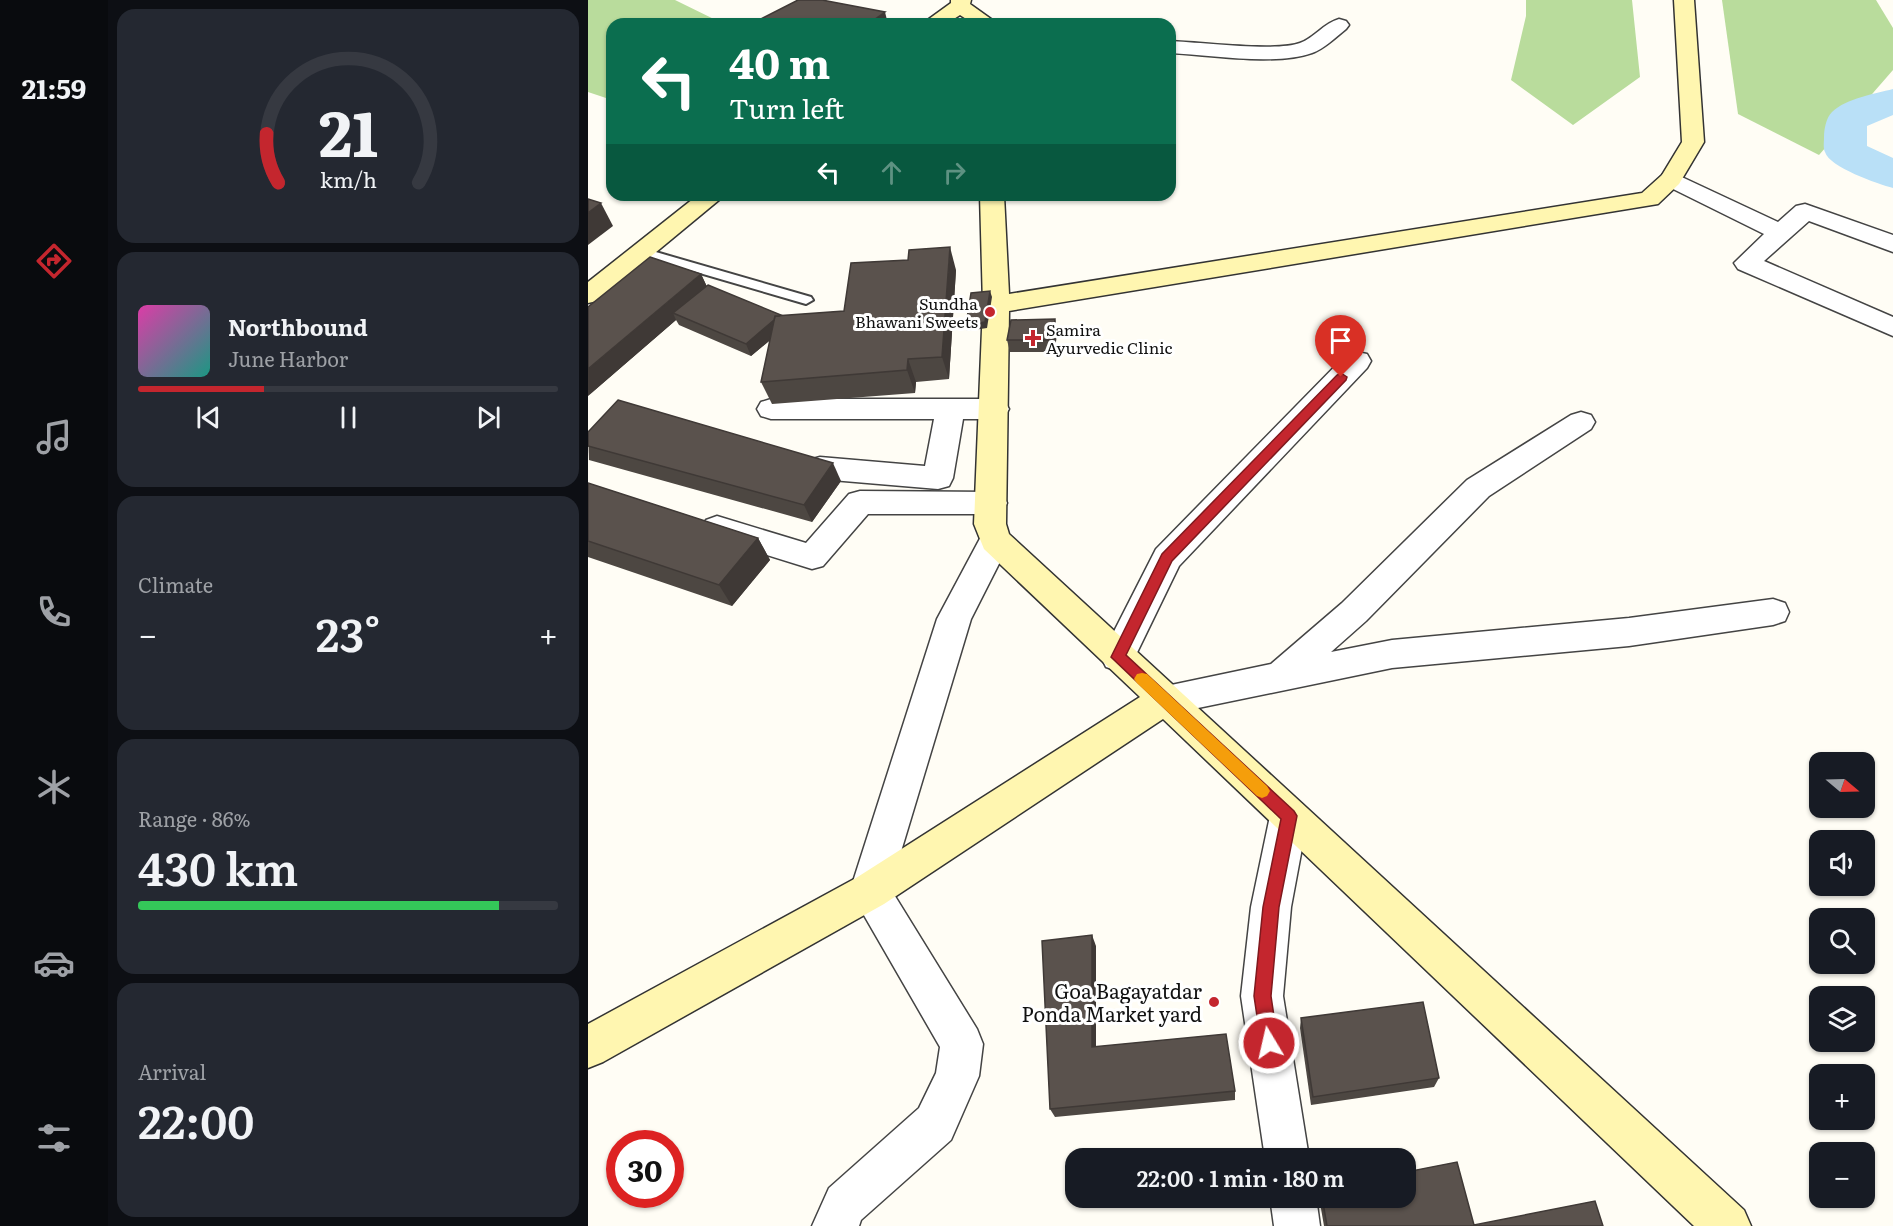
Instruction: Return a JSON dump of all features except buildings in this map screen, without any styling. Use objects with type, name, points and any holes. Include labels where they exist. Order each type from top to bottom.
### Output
[{"type":"street","points":[[996,304],[1650,199],[1671,179],[1693,142],[1684,0]]},
{"type":"street","points":[[940,18],[961,3],[980,18]]},
{"type":"street","points":[[1176,47],[1281,53],[1307,48],[1339,25]]},
{"type":"street","points":[[1671,179],[1781,233]]},
{"type":"street","points":[[588,295],[706,201]]},
{"type":"street","points":[[992,201],[996,304],[990,524],[995,540],[1728,1226]]},
{"type":"street","points":[[1893,244],[1805,211],[1747,263],[1893,327]]},
{"type":"street","points":[[1118,657],[1167,558],[1357,361]]},
{"type":"street","points":[[771,409],[994,409]]},
{"type":"street","points":[[820,468],[938,478],[950,410]]},
{"type":"street","points":[[1281,677],[1354,612],[1478,488],[1581,422]]},
{"type":"street","points":[[689,519],[812,557],[860,502],[992,503]]},
{"type":"street","points":[[835,1226],[845,1204],[935,1124],[957,1076],[962,1044],[870,891],[954,620],[995,540]]},
{"type":"street","points":[[588,1047],[870,891],[1164,700],[1392,654],[1629,632],[1773,612]]},
{"type":"street","points":[[1285,1148],[1262,996],[1271,907],[1289,816]]},
{"type":"street","points":[[1295,1208],[1298,1226]]},
{"type":"lane","points":[[642,252],[806,300]]},
{"type":"green space","points":[[588,0],[675,0],[712,18],[606,18],[606,98],[588,92]]},
{"type":"green space","points":[[1526,0],[1632,0],[1640,77],[1573,125],[1511,80],[1526,16]]},
{"type":"green space","points":[[1722,0],[1876,0],[1893,28],[1893,70],[1819,155],[1738,114]]},
{"type":"waterway","points":[[1893,101],[1863,111],[1847,121],[1845,133],[1846,152],[1893,175]]},
{"type":"slow traffic","points":[[1142,679],[1262,791]]},
{"type":"place","name":"Sundha Bhawani Sweets","points":[[990,312]]},
{"type":"place","name":"Samira Ayurvedic Clinic","points":[[1033,338]]},
{"type":"place","name":"Goa Bagayatdar Ponda Market yard","points":[[1214,1002]]},
{"type":"route","points":[[1269,1043],[1262,996],[1271,907],[1289,816],[1118,657],[1167,558],[1341,377]]}]
